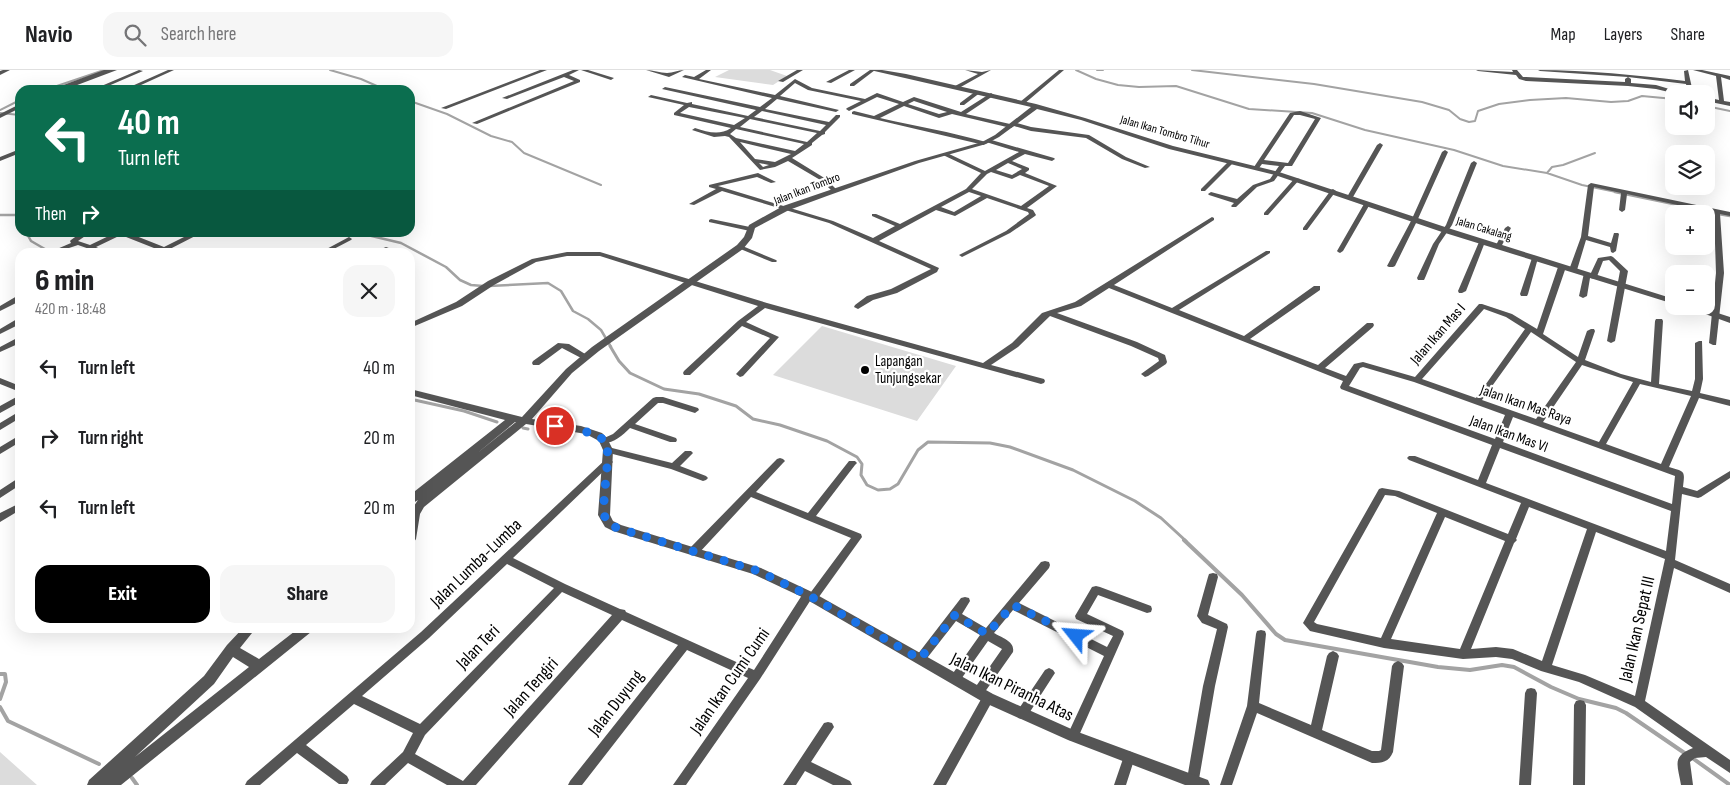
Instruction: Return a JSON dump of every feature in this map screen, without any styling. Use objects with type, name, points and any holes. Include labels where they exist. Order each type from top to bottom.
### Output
[{"type":"street","points":[[0,73],[8,70]]},
{"type":"street","points":[[67,85],[109,70]]},
{"type":"street","points":[[73,85],[115,70]]},
{"type":"street","points":[[137,85],[172,70]]},
{"type":"street","points":[[444,108],[545,70]]},
{"type":"street","points":[[505,98],[577,70]]},
{"type":"street","points":[[583,70],[611,78]]},
{"type":"street","points":[[648,70],[669,76],[682,70]]},
{"type":"street","points":[[695,80],[709,70]]},
{"type":"street","points":[[781,81],[801,70]]},
{"type":"street","points":[[829,82],[853,70]]},
{"type":"street","points":[[852,85],[873,70]]},
{"type":"street","name":"Jalan Ikan Tombro Tihur","points":[[873,70],[957,87],[1036,106],[1083,119],[1171,148],[1231,162],[1260,165],[1293,178]]},
{"type":"street","points":[[967,70],[982,73]]},
{"type":"street","points":[[957,87],[989,70]]},
{"type":"street","points":[[1022,103],[1062,70]]},
{"type":"street","points":[[1478,70],[1515,72],[1526,79],[1628,84],[1665,89]]},
{"type":"street","points":[[1540,70],[1627,72],[1657,79],[1688,83],[1691,70]]},
{"type":"street","points":[[1678,70],[1691,70],[1730,78]]},
{"type":"street","points":[[106,85],[138,71],[161,74]]},
{"type":"street","points":[[1657,79],[1658,71]]},
{"type":"street","points":[[1627,72],[1628,84]]},
{"type":"street","points":[[475,123],[578,81],[565,75]]},
{"type":"street","points":[[1718,75],[1722,103]]},
{"type":"street","points":[[685,77],[1052,159]]},
{"type":"street","points":[[695,130],[714,135],[726,134],[796,82],[810,89],[863,100]]},
{"type":"street","points":[[666,89],[830,124]]},
{"type":"street","points":[[962,104],[978,92]]},
{"type":"street","points":[[858,307],[870,298],[894,291],[935,268],[831,222],[711,186],[759,172],[788,158],[810,144],[830,124],[863,100],[877,95],[939,116],[952,112],[1012,125],[1092,138],[1124,158],[1147,167]]},
{"type":"street","points":[[962,114],[990,95]]},
{"type":"street","points":[[701,96],[676,113],[810,144]]},
{"type":"street","points":[[651,97],[823,133]]},
{"type":"street","points":[[1715,101],[1730,104]]},
{"type":"street","points":[[875,118],[900,104]]},
{"type":"street","name":"Jalan Ikan Tombro","points":[[519,419],[538,409],[568,372],[604,342],[740,247],[748,238],[750,229],[761,221],[786,208],[834,190],[983,143],[1012,125],[1036,106]]},
{"type":"street","points":[[1,116],[15,111]]},
{"type":"street","points":[[1292,114],[1317,117],[1319,120],[1291,165],[1260,165],[1292,114]]},
{"type":"street","points":[[1049,140],[1056,132]]},
{"type":"street","points":[[726,134],[734,139],[753,160],[759,172],[773,182]]},
{"type":"street","points":[[734,139],[797,153]]},
{"type":"street","points":[[1350,198],[1380,144]]},
{"type":"street","points":[[875,240],[968,190],[988,171],[1024,152]]},
{"type":"street","points":[[1390,266],[1415,219],[1446,152]]},
{"type":"street","points":[[945,154],[988,171],[1011,177],[1027,168],[1008,162]]},
{"type":"street","points":[[0,160],[15,155]]},
{"type":"street","points":[[788,158],[824,180],[834,190]]},
{"type":"street","points":[[753,160],[775,164]]},
{"type":"street","points":[[1203,190],[1231,162]]},
{"type":"street","points":[[1421,278],[1436,244],[1449,225],[1474,163]]},
{"type":"street","points":[[1211,194],[1237,204],[1255,186],[1272,180],[1282,166]]},
{"type":"street","points":[[1020,173],[1054,186],[1022,208]]},
{"type":"street","points":[[1266,214],[1293,178]]},
{"type":"street","name":"Jalan Cakalang","points":[[1293,178],[1445,230],[1665,299]]},
{"type":"street","points":[[1573,270],[1584,237],[1590,187],[1730,214]]},
{"type":"street","points":[[692,204],[720,190]]},
{"type":"street","points":[[962,255],[1032,217],[1032,212],[968,190]]},
{"type":"street","points":[[1305,229],[1333,192]]},
{"type":"street","points":[[1622,210],[1624,194]]},
{"type":"street","points":[[936,208],[955,214],[986,196]]},
{"type":"street","points":[[1340,251],[1367,204]]},
{"type":"street","points":[[1713,343],[1720,273],[1717,213]]},
{"type":"street","points":[[874,215],[900,226]]},
{"type":"street","points":[[984,366],[1015,345],[1034,324],[1049,313],[1078,304],[1212,218]]},
{"type":"street","points":[[711,221],[750,229]]},
{"type":"street","points":[[1498,247],[1508,228]]},
{"type":"street","points":[[1611,258],[1616,234]]},
{"type":"street","points":[[78,237],[72,240],[90,248],[113,237]]},
{"type":"street","points":[[131,237],[155,248]]},
{"type":"street","points":[[168,248],[190,237]]},
{"type":"street","points":[[1584,237],[1613,246]]},
{"type":"street","points":[[332,248],[349,239]]},
{"type":"street","points":[[1462,291],[1482,242]]},
{"type":"street","points":[[63,248],[77,243]]},
{"type":"street","points":[[740,247],[774,261]]},
{"type":"street","points":[[1174,310],[1268,252]]},
{"type":"street","points":[[415,324],[458,304],[492,282],[534,260],[561,255],[603,254],[764,305],[1041,381]]},
{"type":"street","points":[[1524,294],[1535,258]]},
{"type":"street","points":[[1583,296],[1590,276],[1599,260],[1611,258]]},
{"type":"street","points":[[1611,258],[1624,271],[1611,341]]},
{"type":"street","points":[[1539,334],[1562,267]]},
{"type":"street","points":[[1108,284],[1348,380]]},
{"type":"street","points":[[1246,338],[1317,288]]},
{"type":"street","points":[[0,309],[15,301]]},
{"type":"street","points":[[687,373],[741,323],[764,305]]},
{"type":"street","name":"Jalan Ikan Mas I","points":[[1417,380],[1480,306],[1492,309],[1530,328]]},
{"type":"street","points":[[1049,313],[1134,344],[1163,358],[1162,363],[1145,374]]},
{"type":"street","points":[[1716,315],[1730,320]]},
{"type":"street","points":[[1655,385],[1659,322]]},
{"type":"street","points":[[740,374],[775,337],[741,323]]},
{"type":"street","points":[[0,332],[15,324]]},
{"type":"street","points":[[1320,368],[1370,325]]},
{"type":"street","points":[[1476,402],[1530,328],[1581,361],[1637,382],[1730,403]]},
{"type":"street","points":[[1538,423],[1581,361],[1591,331]]},
{"type":"street","points":[[0,350],[15,342]]},
{"type":"street","points":[[1664,468],[1696,394],[1699,379],[1699,343]]},
{"type":"street","points":[[536,363],[561,345],[586,357]]},
{"type":"street","name":"Jalan Ikan Mas Raya","points":[[1348,380],[1357,366],[1363,364],[1417,380],[1680,474]]},
{"type":"street","name":"Jalan Ikan Mas VI","points":[[1348,380],[1344,387],[1346,389],[1674,508]]},
{"type":"street","points":[[0,381],[15,387]]},
{"type":"street","points":[[1601,446],[1637,382]]},
{"type":"street","points":[[415,393],[446,399],[519,419],[582,430],[599,436],[607,451],[674,467],[703,478]]},
{"type":"street","points":[[607,451],[616,436],[647,407],[658,400],[695,410]]},
{"type":"street","points":[[0,410],[15,401]]},
{"type":"street","points":[[1481,484],[1499,445],[1510,413]]},
{"type":"street","points":[[0,427],[15,417]]},
{"type":"street","points":[[415,497],[519,419]]},
{"type":"street","points":[[415,510],[519,419]]},
{"type":"street","points":[[628,425],[673,440]]},
{"type":"street","points":[[0,452],[15,442]]},
{"type":"street","name":"Jalan Ikan Piranha Atas","points":[[607,451],[604,515],[609,524],[758,571],[810,596],[983,695],[1022,714],[1073,736],[1196,783]]},
{"type":"street","name":"Jalan Lumba-Lumba","points":[[251,785],[425,635],[506,559],[607,451]]},
{"type":"street","points":[[674,467],[688,453]]},
{"type":"street","points":[[1412,458],[1670,560],[1730,589]]},
{"type":"street","points":[[694,551],[780,461]]},
{"type":"street","points":[[749,493],[809,518],[852,463]]},
{"type":"street","name":"Jalan Ikan Sepat III","points":[[1639,703],[1670,560],[1674,508],[1680,474]]},
{"type":"street","points":[[1678,489],[1698,495],[1730,474]]},
{"type":"street","points":[[0,495],[15,484]]},
{"type":"street","points":[[1512,540],[1396,493],[1382,491],[1308,621],[1309,625],[1314,628],[1384,643],[1463,654],[1506,652],[1545,668],[1581,678],[1639,703],[1730,766]]},
{"type":"street","points":[[1463,654],[1526,503]]},
{"type":"street","points":[[0,518],[15,509]]},
{"type":"street","points":[[1384,643],[1442,512]]},
{"type":"street","name":"Jalan Ikan Cumi Cumi","points":[[678,785],[756,676],[810,596],[858,537],[809,518]]},
{"type":"street","points":[[1545,668],[1592,528]]},
{"type":"street","points":[[506,559],[561,587],[756,676]]},
{"type":"street","points":[[955,679],[987,634],[1045,565]]},
{"type":"street","points":[[1196,783],[1208,686],[1223,626],[1206,620],[1202,616],[1214,577]]},
{"type":"street","name":"Jalan Teri","points":[[376,785],[407,756],[420,731],[561,587]]},
{"type":"street","points":[[1073,736],[1119,634],[1080,616],[1096,590],[1147,609]]},
{"type":"street","points":[[920,659],[965,601]]},
{"type":"street","points":[[1013,605],[1110,654]]},
{"type":"street","name":"Jalan Tengiri","points":[[468,785],[621,613]]},
{"type":"street","points":[[939,785],[1008,649],[955,615]]},
{"type":"street","points":[[94,785],[209,680],[231,648],[245,633]]},
{"type":"street","points":[[110,785],[301,633]]},
{"type":"street","points":[[1226,785],[1253,706],[1261,634]]},
{"type":"street","name":"Jalan Duyung","points":[[574,785],[686,643]]},
{"type":"street","points":[[231,648],[259,666]]},
{"type":"street","points":[[1315,732],[1333,656]]},
{"type":"street","points":[[1253,706],[1372,757],[1383,756],[1386,752],[1398,666]]},
{"type":"street","points":[[1022,714],[1049,673]]},
{"type":"street","points":[[1525,785],[1531,693]]},
{"type":"street","points":[[354,698],[420,731]]},
{"type":"street","points":[[1579,785],[1580,705]]},
{"type":"street","points":[[789,785],[828,727]]},
{"type":"street","points":[[297,746],[343,780]]},
{"type":"street","points":[[1688,785],[1688,757],[1708,751]]},
{"type":"street","points":[[407,756],[459,785]]},
{"type":"street","points":[[1120,785],[1129,757]]},
{"type":"street","points":[[803,764],[846,785]]},
{"type":"shaded area","points":[[729,70],[770,70],[787,76],[773,85],[715,77]]},
{"type":"shaded area","name":"Lapangan Tunjungsekar","points":[[822,326],[956,366],[917,421],[773,375]]},
{"type":"shaded area","points":[[0,752],[37,785],[0,785]]},
{"type":"waterway","points":[[60,85],[104,70]]},
{"type":"waterway","points":[[330,70],[375,85]]},
{"type":"waterway","points":[[1076,70],[1096,79],[1118,85],[1139,87],[1176,86],[1249,109],[1312,113],[1365,130],[1454,150],[1503,166],[1547,173]]},
{"type":"waterway","points":[[1097,70],[1103,70]]},
{"type":"waterway","points":[[1192,70],[1314,84],[1422,102],[1449,110],[1460,119],[1469,122],[1475,121],[1478,111],[1499,104],[1530,100],[1566,98],[1611,102],[1628,101],[1642,96],[1665,98]]},
{"type":"waterway","points":[[0,110],[15,102]]},
{"type":"waterway","points":[[415,103],[447,114],[491,136],[512,142],[524,153],[601,185]]},
{"type":"waterway","points":[[1715,108],[1730,111]]},
{"type":"waterway","points":[[0,113],[15,114]]},
{"type":"waterway","points":[[1547,173],[1552,167],[1563,165],[1595,153]]},
{"type":"waterway","points":[[1547,173],[1582,185],[1621,193]]},
{"type":"waterway","points":[[1615,192],[1678,205]]},
{"type":"waterway","points":[[1718,214],[1730,216]]},
{"type":"waterway","points":[[0,215],[15,215]]},
{"type":"waterway","points":[[29,237],[31,241],[43,248]]},
{"type":"waterway","points":[[376,237],[401,243],[410,248]]},
{"type":"waterway","points":[[415,250],[446,267],[460,280],[471,285],[483,286]]},
{"type":"waterway","points":[[489,286],[548,283],[561,291],[573,311],[588,319],[601,330],[611,347]]},
{"type":"waterway","points":[[610,346],[619,361],[630,373],[664,389],[699,394],[736,406],[753,419],[780,425],[827,441],[857,457],[862,464],[861,475],[867,485],[878,490],[890,489],[898,484],[918,450],[928,442],[990,443],[1010,447],[1073,470],[1135,501],[1161,518],[1186,541]]},
{"type":"waterway","points":[[415,400],[464,411],[497,422]]},
{"type":"waterway","points":[[523,428],[528,429]]},
{"type":"waterway","points":[[1184,540],[1242,595],[1276,634],[1285,640],[1438,667],[1470,670],[1502,665],[1514,667],[1551,687],[1579,699],[1616,708],[1626,713],[1686,754]]},
{"type":"waterway","points":[[0,674],[5,674],[6,682],[0,699]]},
{"type":"waterway","points":[[0,707],[8,721],[99,764]]},
{"type":"waterway","points":[[1691,757],[1730,785]]},
{"type":"waterway","points":[[132,778],[137,785]]},
{"type":"place","name":"Lapangan Tunjungsekar","points":[[865,370]]},
{"type":"route","points":[[555,426],[582,430],[599,436],[606,441],[609,457],[604,515],[609,524],[758,571],[808,595],[920,659],[955,615],[987,634],[1013,605],[1076,636]]}]
